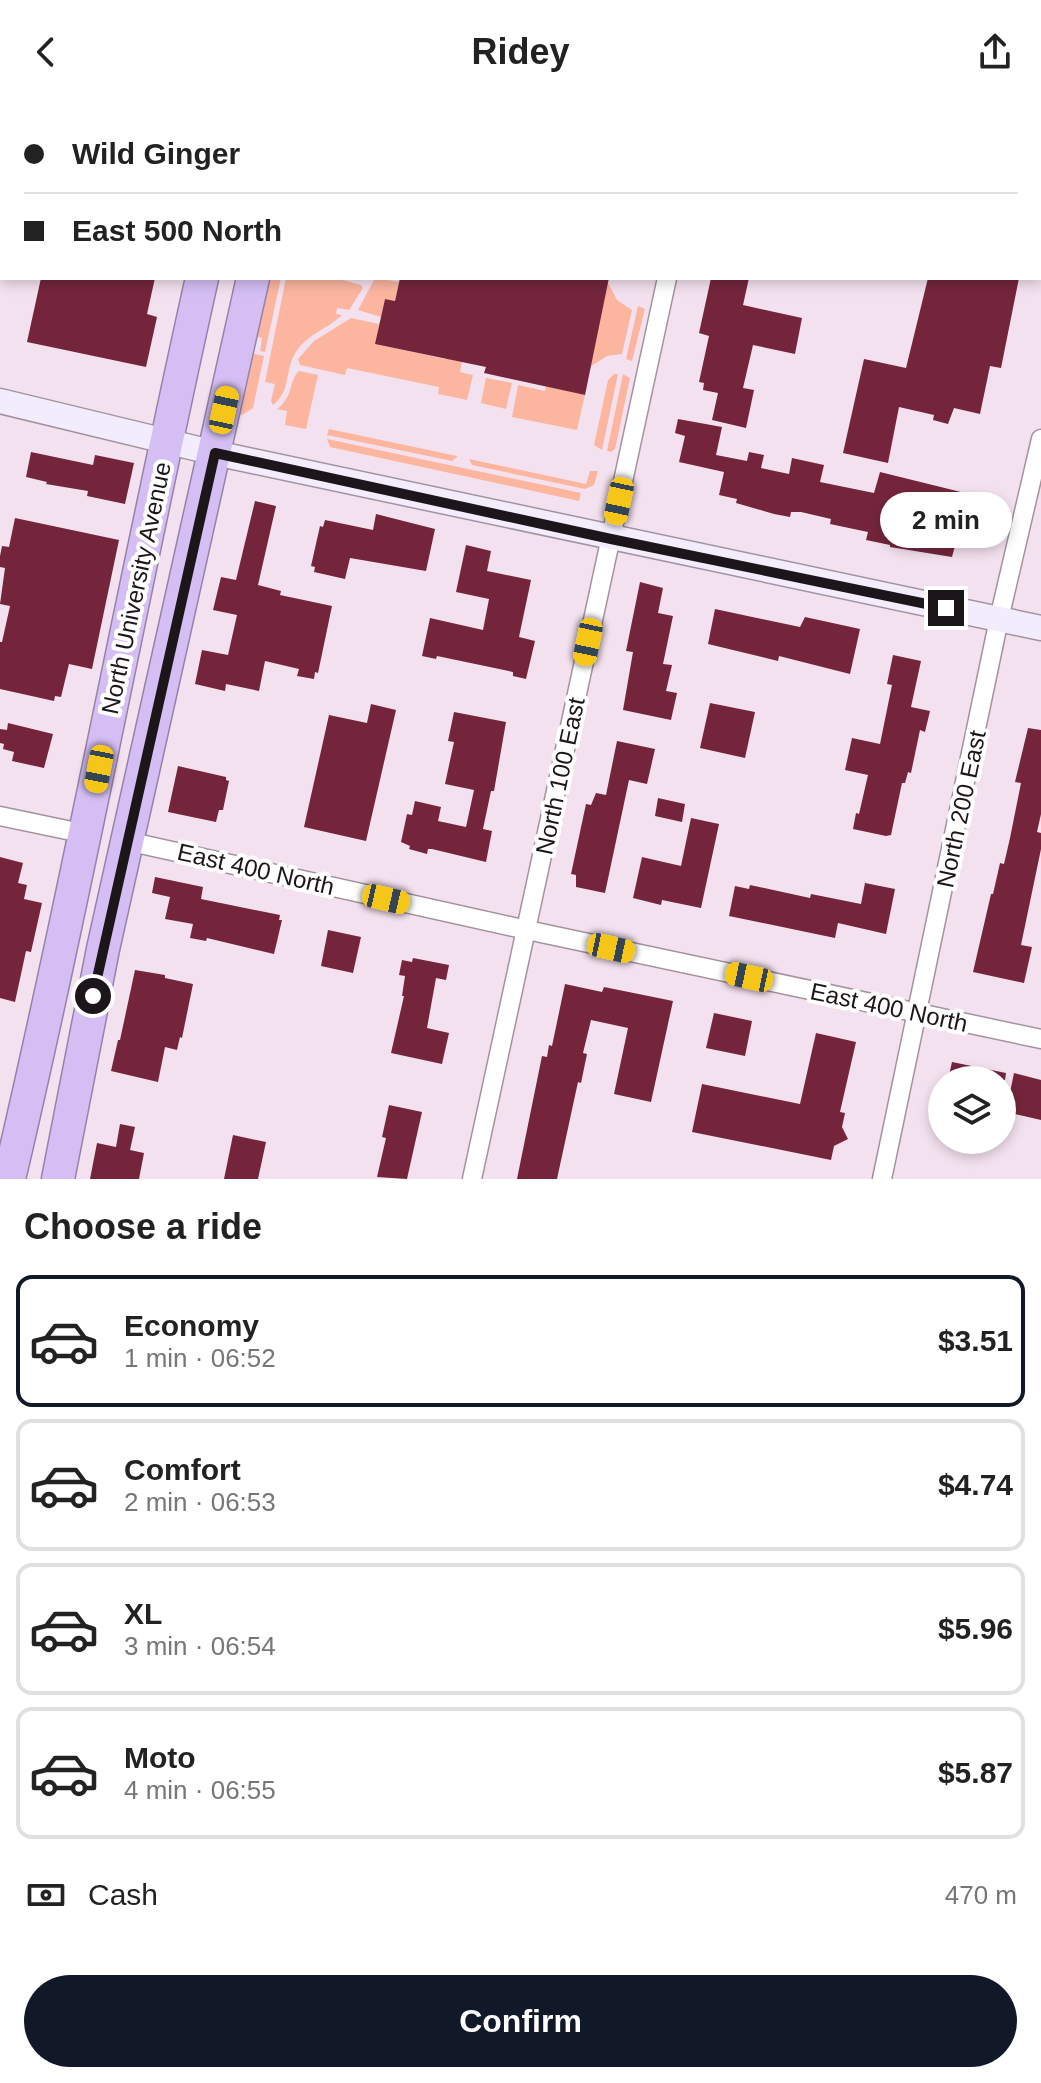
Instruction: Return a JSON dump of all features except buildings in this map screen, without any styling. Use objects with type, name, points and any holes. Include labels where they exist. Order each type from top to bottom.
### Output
[{"type":"highway","name":"North University Avenue","points":[[9,1179],[86,834],[202,280]]},
{"type":"highway","name":"North University Avenue","points":[[58,1179],[88,1019],[253,280]]},
{"type":"street","name":"North 100 East","points":[[472,1179],[667,280]]},
{"type":"street","points":[[0,401],[215,453],[1041,628]]},
{"type":"street","name":"North 200 East","points":[[882,1179],[999,619],[1041,439]]},
{"type":"street","points":[[0,816],[86,834]]},
{"type":"street","name":"East 400 North","points":[[127,841],[1041,1039]]},
{"type":"shaded area","points":[[268,280],[281,280],[265,352],[260,351],[262,338],[254,336]]},
{"type":"shaded area","points":[[286,280],[343,280],[361,285],[363,288],[349,310],[337,308],[336,314],[342,315],[301,346],[292,359],[283,393],[273,405],[275,384],[265,382]]},
{"type":"shaded area","points":[[374,280],[399,282],[395,301],[385,299],[381,317],[358,310]]},
{"type":"shaded area","points":[[608,283],[617,300],[632,310],[622,354],[607,356],[590,367]]},
{"type":"shaded area","points":[[638,306],[645,309],[632,361],[626,359]]},
{"type":"shaded area","points":[[351,318],[379,324],[376,344],[445,359],[467,338],[460,372],[473,375],[467,400],[438,394],[439,387],[347,368],[345,375],[300,365],[298,359],[314,341]]},
{"type":"shaded area","points":[[250,353],[264,356],[253,408],[242,415],[237,414]]},
{"type":"shaded area","points":[[299,371],[318,375],[306,429],[285,425],[287,411],[277,409],[286,399]]},
{"type":"shaded area","points":[[618,374],[602,450],[594,445],[608,380]]},
{"type":"shaded area","points":[[623,374],[630,378],[615,449],[611,452],[607,451]]},
{"type":"shaded area","points":[[486,378],[512,383],[506,409],[481,403]]},
{"type":"shaded area","points":[[518,385],[545,391],[546,386],[585,395],[577,430],[512,417]]},
{"type":"shaded area","points":[[329,429],[457,457],[452,461],[327,435]]},
{"type":"shaded area","points":[[327,439],[581,493],[579,501],[330,447]]},
{"type":"shaded area","points":[[469,459],[586,484],[590,471],[598,471],[594,485],[585,489],[472,465]]},
{"type":"route","points":[[93,996],[215,453],[946,608]]}]
